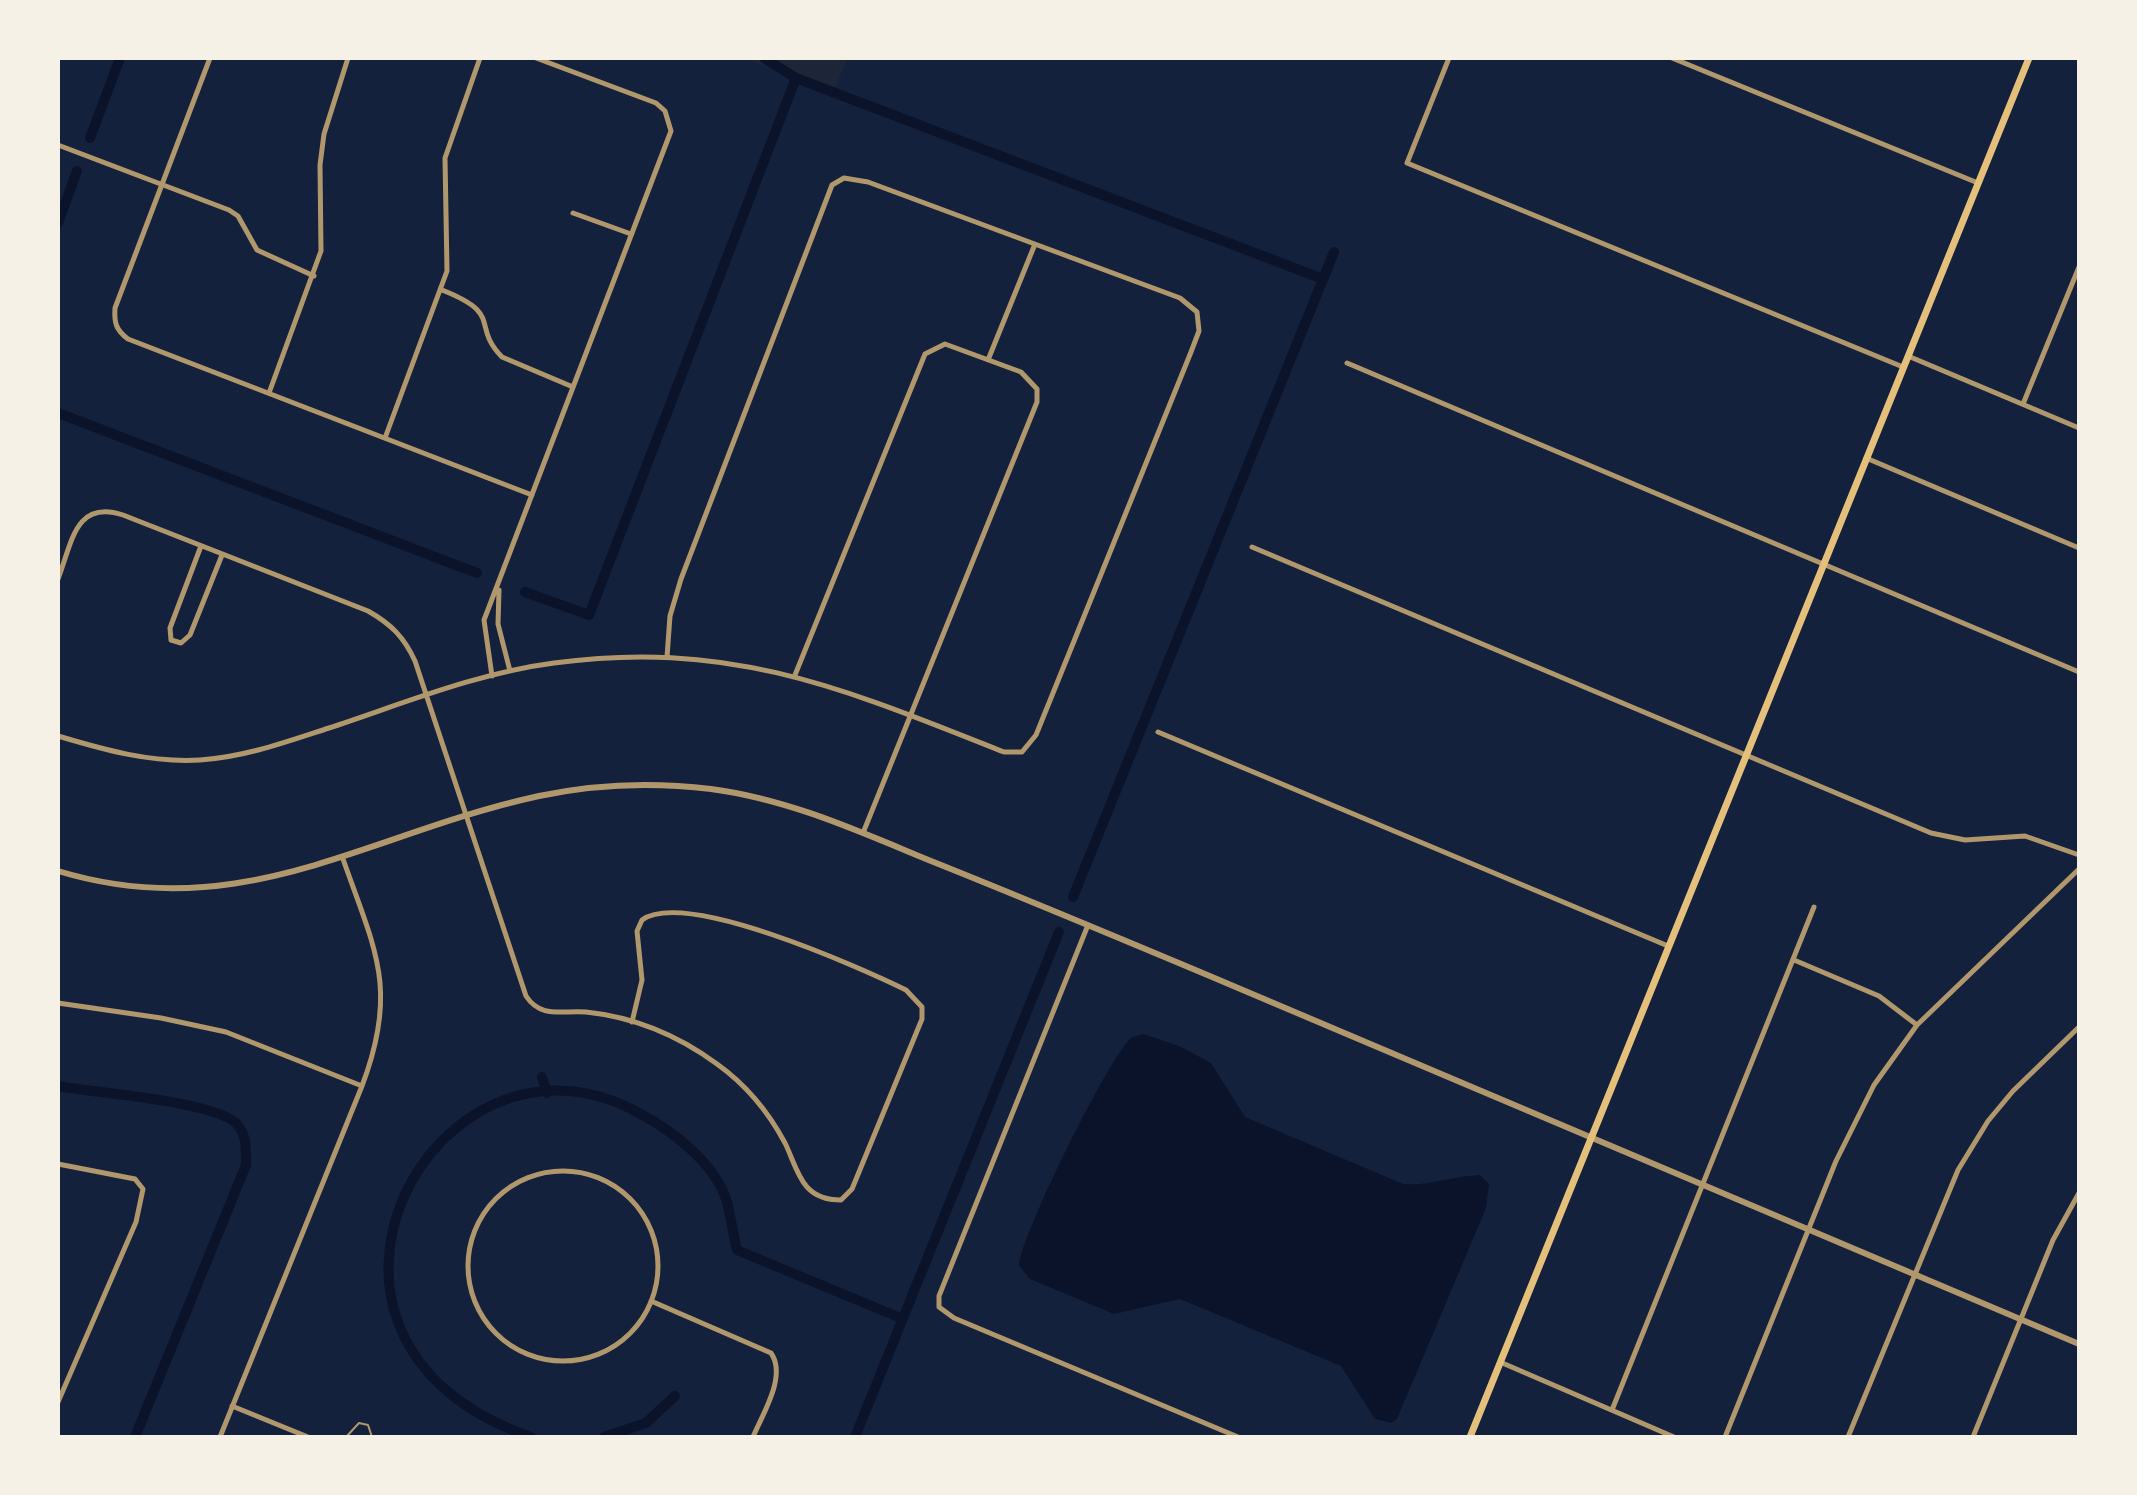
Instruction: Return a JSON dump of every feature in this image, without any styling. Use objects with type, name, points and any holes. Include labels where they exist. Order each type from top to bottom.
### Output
[{"type":"main road","points":[[1470,1437],[2029,58]]},
{"type":"street","points":[[210,58],[115,308],[114,321],[118,331],[128,339],[532,495]]},
{"type":"street","points":[[269,393],[314,276],[323,236],[320,197],[324,134],[348,58]]},
{"type":"street","points":[[385,438],[442,290],[450,257],[444,192],[445,158],[480,58]]},
{"type":"street","points":[[492,676],[484,620],[668,142],[670,120],[656,103],[536,58]]},
{"type":"street","points":[[1449,58],[1407,163],[1903,367]]},
{"type":"street","points":[[1672,58],[1978,183]]},
{"type":"street","points":[[58,145],[229,210],[238,216],[257,250],[314,276]]},
{"type":"street","points":[[58,736],[132,756],[200,760],[275,746],[510,671],[622,656],[731,662],[795,675],[850,691],[1004,752],[1022,752],[1036,735],[1191,352],[1199,331],[1197,312],[1180,298],[868,182],[844,178],[832,185],[674,599],[667,657]]},
{"type":"street","points":[[573,213],[631,234]]},
{"type":"street","points":[[988,360],[1035,244]]},
{"type":"street","points":[[2023,404],[2079,267]]},
{"type":"street","points":[[442,290],[472,302],[483,312],[494,349],[502,357],[513,365],[574,387]]},
{"type":"street","points":[[795,675],[925,354],[945,344],[1021,372],[1031,379],[1037,389],[1037,402],[863,833]]},
{"type":"street","points":[[1907,356],[2079,428]]},
{"type":"street","points":[[1347,363],[2079,672]]},
{"type":"street","points":[[1865,458],[2079,548]]},
{"type":"street","points":[[58,579],[79,524],[89,513],[112,512],[368,611],[390,624],[407,644],[427,696],[526,996],[533,1007],[545,1013],[586,1012],[632,1022],[677,1039],[726,1070],[777,1129],[806,1186],[818,1196],[841,1200],[858,1178],[922,1019],[922,1007],[916,998],[892,983],[779,937],[719,920],[661,912],[642,920],[637,931],[642,980],[632,1022]]},
{"type":"street","points":[[201,546],[170,628],[171,640],[181,643],[190,635],[222,555]]},
{"type":"street","points":[[1252,547],[1942,837],[1965,840],[2025,836],[2079,855]]},
{"type":"street","points":[[498,585],[498,624],[510,671]]},
{"type":"street","points":[[1158,732],[1668,946]]},
{"type":"street","points":[[58,871],[139,887],[192,889],[263,881],[556,793],[663,785],[759,798],[863,833],[1088,925],[2079,1344]]},
{"type":"street","points":[[220,1437],[362,1086],[381,1027],[382,991],[375,953],[343,859]]},
{"type":"street","points":[[1725,1437],[1808,1229],[1866,1098],[1917,1025],[2079,869]]},
{"type":"street","points":[[1612,1410],[1814,907]]},
{"type":"street","points":[[1088,925],[939,1296],[939,1307],[954,1318],[1238,1437]]},
{"type":"street","points":[[1794,960],[1879,996],[1917,1025]]},
{"type":"street","points":[[58,1003],[214,1029],[362,1086]]},
{"type":"street","points":[[1848,1437],[1946,1194],[1976,1139],[2013,1091],[2079,1027]]},
{"type":"street","points":[[58,1164],[135,1179],[143,1189],[136,1222],[58,1402]]},
{"type":"street","points":[[562,1170],[594,1176],[624,1193],[649,1226],[657,1257],[651,1301],[628,1334],[592,1356],[552,1360],[524,1352],[499,1336],[477,1306],[468,1274],[474,1234],[488,1207],[528,1177],[562,1170]]},
{"type":"street","points":[[1973,1437],[2053,1240],[2079,1193]]},
{"type":"street","points":[[651,1301],[771,1353],[778,1362],[778,1375],[753,1437]]},
{"type":"street","points":[[1500,1362],[1674,1437]]},
{"type":"street","points":[[232,1406],[308,1437]]},
{"type":"lane","points":[[346,1437],[359,1423],[368,1425],[372,1437]]},
{"type":"shaded area","points":[[744,58],[848,58],[833,92]]},
{"type":"shaded area","points":[[1143,1034],[1179,1046],[1211,1063],[1245,1117],[1403,1184],[1480,1175],[1489,1184],[1486,1208],[1397,1419],[1391,1423],[1375,1419],[1341,1366],[1180,1299],[1114,1314],[1030,1279],[1019,1266],[1048,1187],[1104,1077],[1131,1038]]},
{"type":"waterway","points":[[90,138],[120,58]]},
{"type":"waterway","points":[[764,58],[796,78]]},
{"type":"waterway","points":[[525,592],[589,615],[796,78],[1323,279]]},
{"type":"waterway","points":[[58,223],[77,171]]},
{"type":"waterway","points":[[1073,897],[1334,252]]},
{"type":"waterway","points":[[58,413],[477,573]]},
{"type":"waterway","points":[[855,1437],[1059,932]]},
{"type":"waterway","points":[[542,1077],[547,1093]]},
{"type":"waterway","points":[[58,1086],[205,1109],[237,1124],[244,1138],[246,1165],[135,1437]]},
{"type":"waterway","points":[[531,1437],[447,1391],[401,1330],[389,1263],[404,1197],[442,1141],[497,1103],[565,1091],[639,1113],[679,1139],[713,1175],[727,1202],[737,1250],[903,1319]]},
{"type":"waterway","points":[[604,1437],[646,1423],[675,1396]]}]
